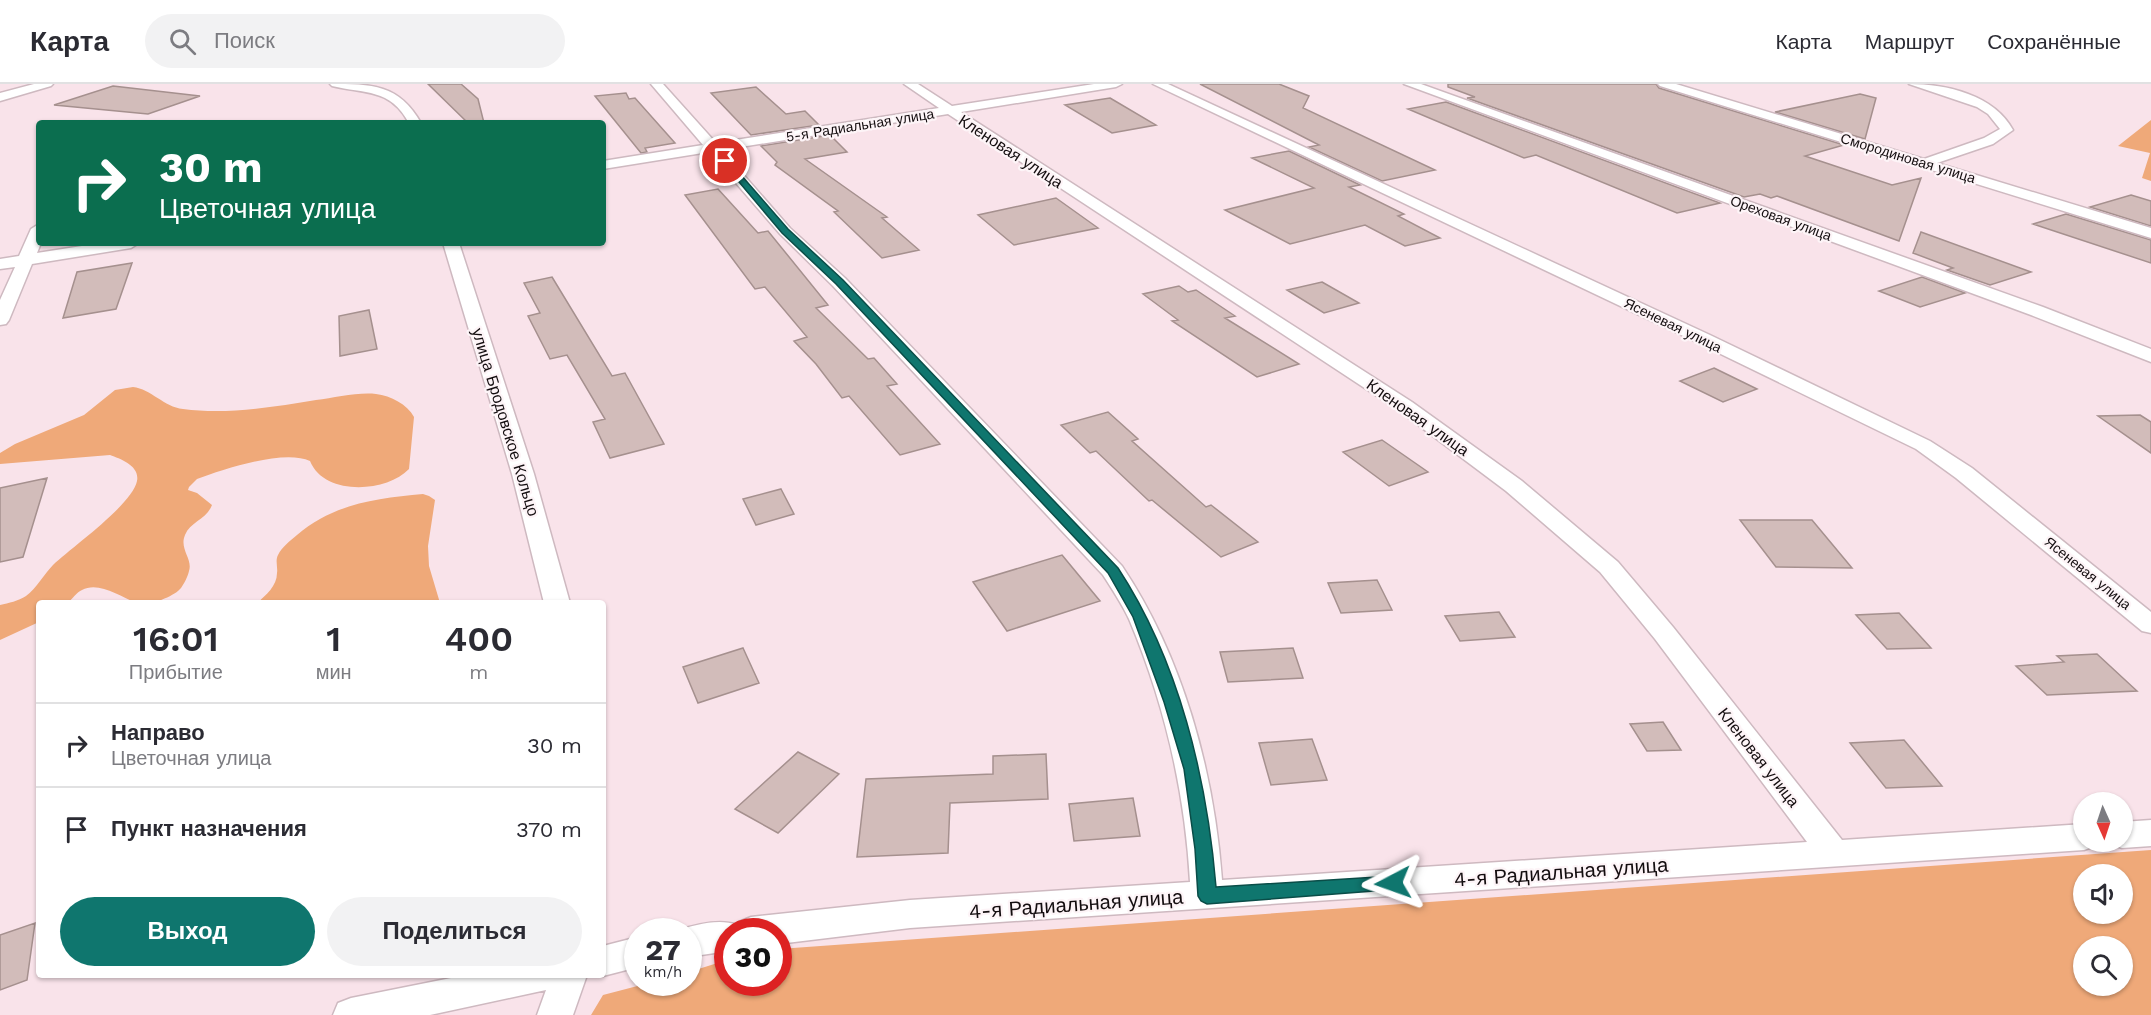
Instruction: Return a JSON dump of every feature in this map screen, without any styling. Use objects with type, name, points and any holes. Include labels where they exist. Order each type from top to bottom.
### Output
[{"type":"street","points":[[0,97],[47,84]]},
{"type":"street","points":[[336,84],[354,86],[393,97],[405,105],[413,120]]},
{"type":"street","points":[[657,84],[785,231],[839,282],[1113,571],[1141,617],[1172,702],[1192,769],[1204,849],[1207,896]]},
{"type":"street","name":"Кленовая улица","points":[[910,84],[1405,406],[1514,486],[1609,567],[1664,633],[1834,854]]},
{"type":"street","name":"5-я Радиальная улица","points":[[606,165],[1116,84]]},
{"type":"street","name":"Ясеневая улица","points":[[1160,84],[1704,339],[1749,363],[1832,399],[1923,445],[1964,473],[2151,625]]},
{"type":"street","name":"Ореховая улица","points":[[1410,84],[2037,311],[2151,356]]},
{"type":"street","name":"Смородиновая улица","points":[[1664,84],[2151,233]]},
{"type":"street","points":[[1915,84],[1979,103],[2004,121],[2007,130],[1997,138],[1943,155],[1927,163]]},
{"type":"street","points":[[0,320],[36,236]]},
{"type":"street","points":[[0,264],[113,246]]},
{"type":"street","name":"улица Бродовское Кольцо","points":[[452,246],[524,474],[556,600]]},
{"type":"street","points":[[2133,834],[2151,833]]},
{"type":"street","name":"4-я Радиальная улица","points":[[792,927],[910,914],[2073,838]]},
{"type":"street","points":[[606,959],[624,955]]},
{"type":"street","points":[[351,1015],[530,978]]},
{"type":"street","points":[[555,1015],[568,978]]},
{"type":"shaded area","points":[[2151,120],[2151,181],[2142,178],[2150,153],[2118,146]]},
{"type":"shaded area","points":[[140,388],[176,408],[200,411],[250,409],[376,394],[398,401],[414,417],[409,469],[386,483],[356,487],[328,480],[317,472],[310,461],[285,457],[222,470],[197,479],[188,490],[197,493],[212,505],[210,510],[185,535],[184,545],[190,567],[181,588],[161,600],[130,600],[109,590],[95,587],[78,592],[71,600],[36,600],[36,623],[0,640],[0,605],[20,599],[30,593],[53,565],[124,502],[133,491],[137,476],[133,467],[110,455],[0,464],[0,453],[15,444],[84,415],[115,390]]},
{"type":"shaded area","points":[[423,494],[435,500],[428,546],[429,566],[439,600],[260,600],[277,578],[278,555],[289,542],[325,516],[356,504]]},
{"type":"shaded area","points":[[2151,850],[2151,1015],[591,1015],[603,995],[624,990],[624,996],[702,996],[702,968],[714,964],[714,996],[792,996],[792,948]]},
{"type":"building","points":[[428,84],[461,84],[478,99],[483,120],[465,120]]},
{"type":"building","points":[[1200,84],[1279,84],[1309,96],[1303,108],[1435,170],[1382,181],[1309,147],[1319,145]]},
{"type":"building","points":[[1448,84],[1656,84],[1659,88],[1844,145],[1805,156],[1892,185],[1921,178],[1899,241],[1777,196],[1771,198],[1760,194],[1744,197],[1467,98],[1475,97],[1448,87]]},
{"type":"building","points":[[113,86],[200,96],[148,114],[54,105]]},
{"type":"building","points":[[756,87],[786,114],[805,111],[819,125],[751,135],[711,93]]},
{"type":"building","points":[[626,93],[629,99],[635,98],[675,143],[645,148],[647,152],[641,153],[595,96]]},
{"type":"building","points":[[1860,94],[1876,98],[1865,139],[1775,112]]},
{"type":"building","points":[[1110,98],[1156,125],[1112,133],[1065,105]]},
{"type":"building","points":[[1446,102],[1720,203],[1677,213],[1536,155],[1524,158],[1408,109]]},
{"type":"building","points":[[830,135],[847,152],[805,159],[887,217],[882,218],[919,250],[882,258],[834,212],[838,211],[775,165],[777,162],[761,146]]},
{"type":"building","points":[[1289,151],[1360,185],[1349,187],[1404,214],[1398,216],[1440,238],[1405,246],[1365,225],[1290,244],[1225,210],[1314,188],[1252,158]]},
{"type":"building","points":[[718,189],[758,233],[768,231],[828,305],[816,308],[868,359],[874,358],[897,384],[887,386],[940,444],[900,455],[849,396],[842,398],[816,364],[794,341],[807,337],[765,287],[755,289],[685,195]]},
{"type":"building","points":[[2131,195],[2151,201],[2151,226],[2090,207]]},
{"type":"building","points":[[1056,198],[1098,228],[1014,245],[978,215]]},
{"type":"building","points":[[2066,214],[2151,240],[2151,263],[2033,224]]},
{"type":"building","points":[[1921,232],[2031,272],[1990,285],[1947,270],[1953,268],[1913,253]]},
{"type":"building","points":[[132,263],[116,309],[63,318],[77,272]]},
{"type":"building","points":[[552,277],[612,376],[625,373],[664,444],[610,458],[593,422],[605,419],[567,355],[550,359],[528,316],[540,313],[524,283]]},
{"type":"building","points":[[1922,277],[1965,293],[1920,307],[1879,291]]},
{"type":"building","points":[[1322,282],[1359,303],[1324,313],[1287,290]]},
{"type":"building","points":[[1179,286],[1188,292],[1196,290],[1235,316],[1225,318],[1299,364],[1257,377],[1172,321],[1178,320],[1143,294]]},
{"type":"building","points":[[369,310],[377,349],[340,356],[339,316]]},
{"type":"building","points":[[1714,368],[1757,389],[1723,402],[1680,381]]},
{"type":"building","points":[[1108,412],[1138,439],[1132,441],[1206,507],[1211,505],[1258,542],[1221,557],[1152,500],[1149,501],[1096,451],[1090,453],[1061,425]]},
{"type":"building","points":[[2140,415],[2151,422],[2151,453],[2098,416]]},
{"type":"building","points":[[1382,440],[1428,472],[1389,486],[1343,452]]},
{"type":"building","points":[[47,478],[23,557],[0,562],[0,488]]},
{"type":"building","points":[[781,489],[794,514],[756,525],[743,499]]},
{"type":"building","points":[[1740,520],[1812,520],[1852,568],[1776,567]]},
{"type":"building","points":[[1062,555],[1100,601],[1007,631],[973,582]]},
{"type":"building","points":[[1377,580],[1392,610],[1341,613],[1328,583]]},
{"type":"building","points":[[1499,612],[1515,637],[1460,641],[1445,616]]},
{"type":"building","points":[[1899,613],[1931,648],[1887,649],[1856,615]]},
{"type":"building","points":[[743,648],[759,683],[698,703],[683,667]]},
{"type":"building","points":[[1293,648],[1303,678],[1228,682],[1220,652]]},
{"type":"building","points":[[2097,654],[2137,691],[2047,695],[2016,666],[2064,662],[2057,656]]},
{"type":"building","points":[[1663,722],[1681,750],[1647,751],[1630,724]]},
{"type":"building","points":[[1312,739],[1327,780],[1271,785],[1259,743]]},
{"type":"building","points":[[1904,740],[1942,786],[1886,788],[1850,743]]},
{"type":"building","points":[[798,752],[839,774],[778,833],[735,809]]},
{"type":"building","points":[[1046,754],[1048,799],[950,803],[948,853],[857,857],[866,779],[993,774],[993,756]]},
{"type":"building","points":[[1133,798],[1140,836],[1074,841],[1069,804]]},
{"type":"building","points":[[35,923],[27,980],[0,990],[0,935]]},
{"type":"route","points":[[725,161],[785,231],[839,282],[1113,571],[1141,617],[1172,702],[1192,769],[1204,849],[1207,896],[1393,883]]}]
